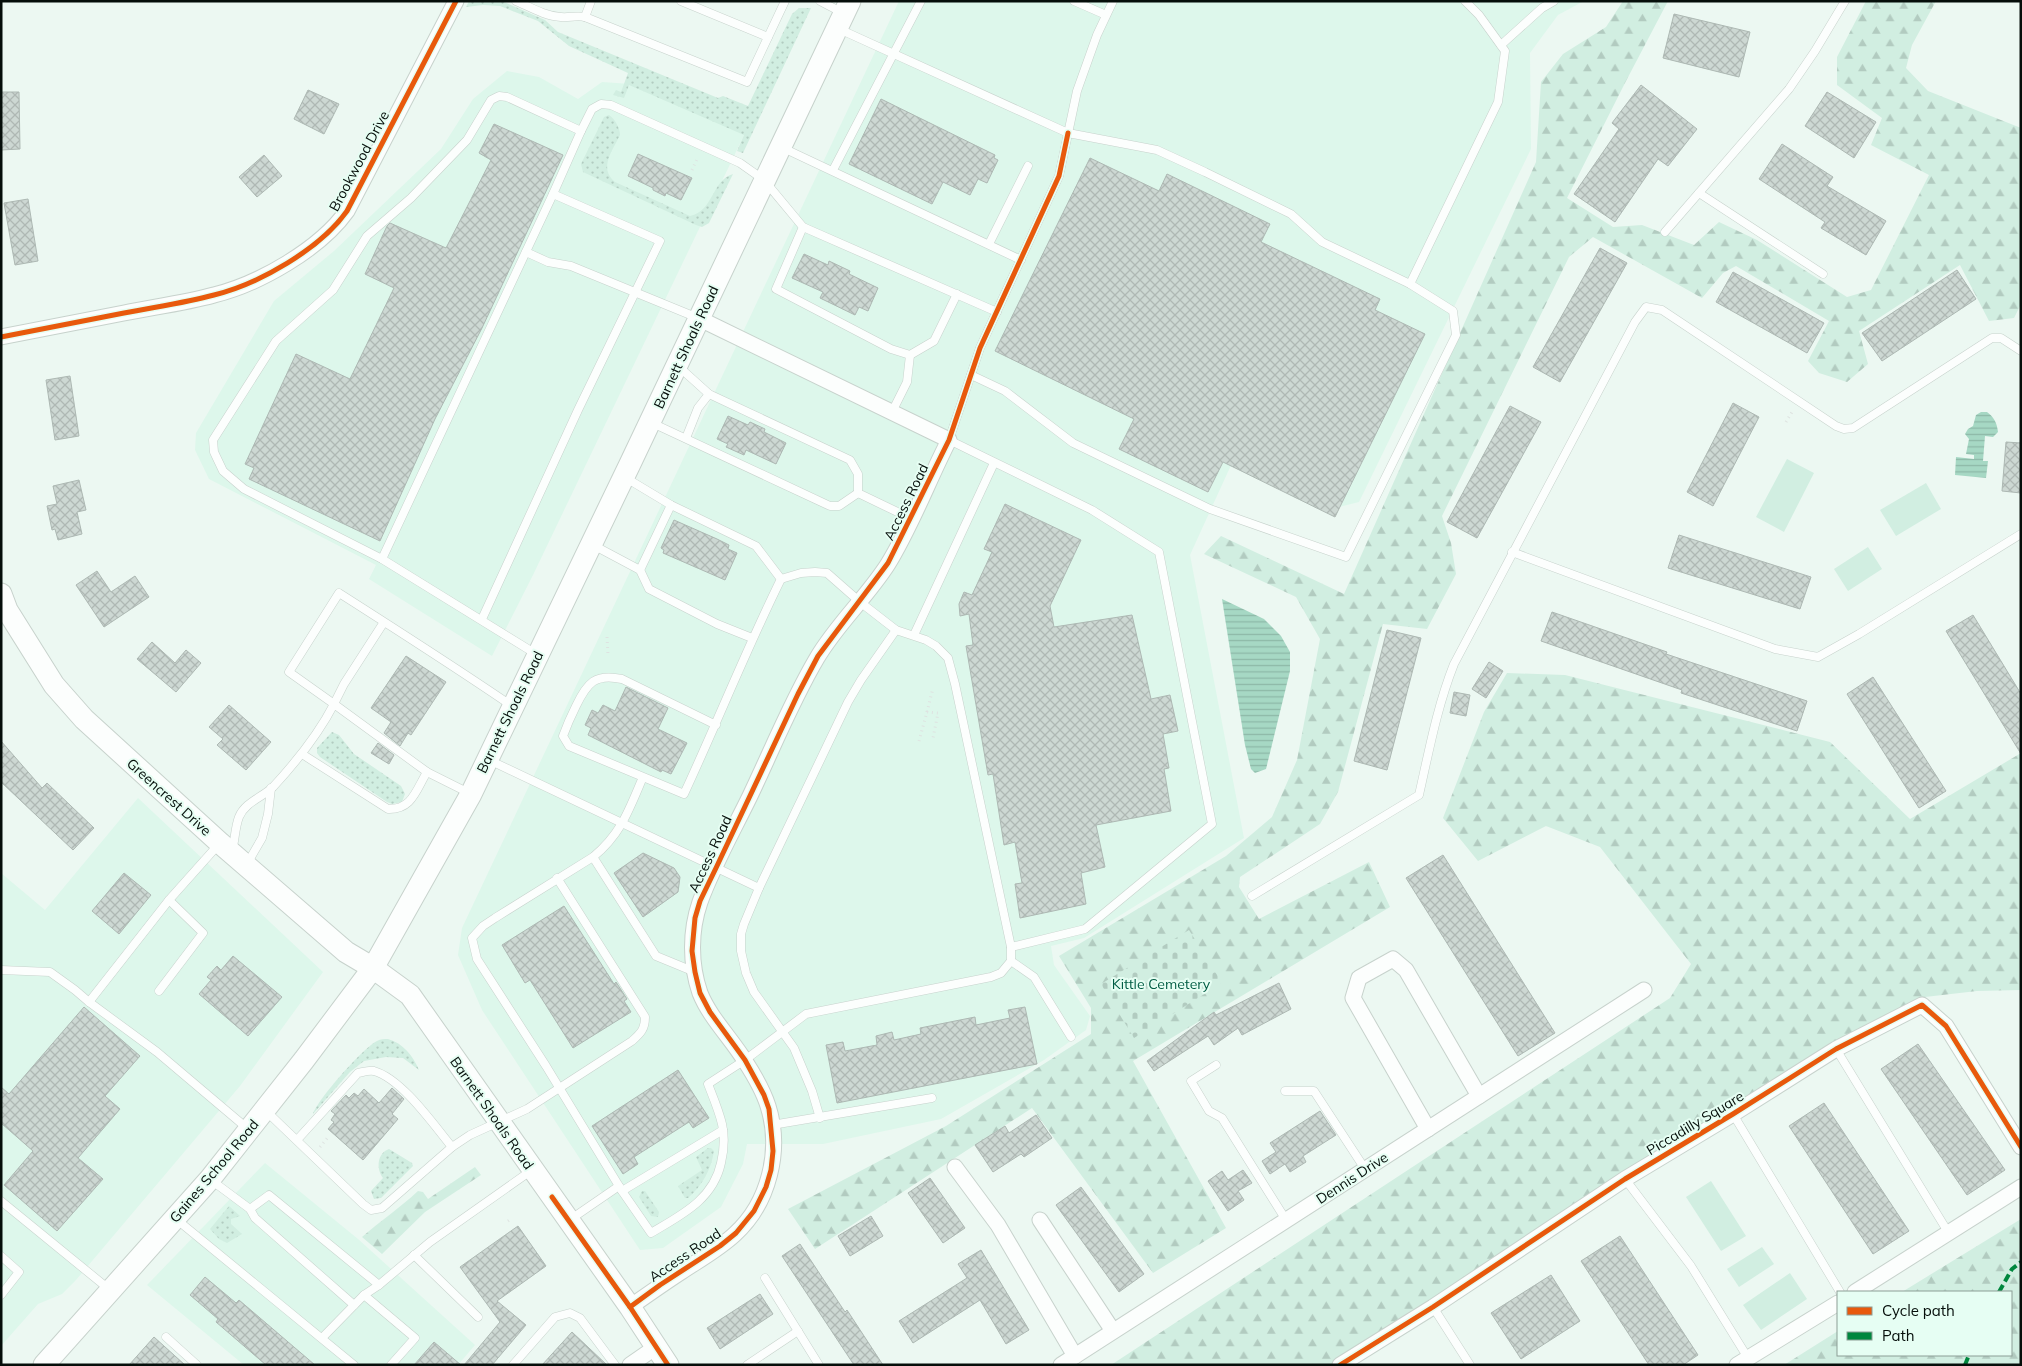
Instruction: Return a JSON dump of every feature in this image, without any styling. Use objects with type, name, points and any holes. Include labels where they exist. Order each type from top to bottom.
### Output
[{"type":"main road","name":"Barnett Shoals Road","points":[[668,1365],[630,1307],[410,995],[373,968],[488,759],[844,14]]},
{"type":"main road","name":"Greencrest Drive","points":[[1,594],[7,610],[54,685],[99,732],[233,854],[346,952],[373,968]]},
{"type":"main road","name":"Gaines School Road","points":[[48,1363],[210,1179],[373,968]]},
{"type":"street","name":"Brookwood Drive","points":[[1,337],[215,295],[253,281],[287,262],[321,239],[341,220],[347,211],[456,1]]},
{"type":"street","points":[[698,318],[949,440]]},
{"type":"street","name":"Access Road","points":[[630,1307],[720,1246],[746,1222],[760,1199],[771,1170],[773,1151],[772,1125],[764,1095],[745,1060],[710,1012],[700,993],[692,951],[695,918],[700,901],[794,702],[818,656],[888,563],[912,519],[949,440]]},
{"type":"street","points":[[1428,1129],[1353,998],[1360,978],[1393,959],[1406,970],[1479,1096]]},
{"type":"street","name":"Dennis Drive","points":[[1061,1365],[1644,990]]},
{"type":"street","name":"Piccadilly Square","points":[[1340,1365],[1433,1307],[1625,1179],[1836,1049],[1922,1005],[1946,1026],[2021,1147]]},
{"type":"street","points":[[955,1167],[998,1225],[1075,1356]]},
{"type":"street","points":[[1857,1291],[2021,1187]]},
{"type":"street","points":[[1040,1220],[1113,1331]]},
{"type":"street","points":[[1742,1361],[1837,1304]]},
{"type":"street","points":[[630,1365],[656,1347]]},
{"type":"lane","points":[[516,1],[551,16],[564,18],[576,15],[585,17],[747,82],[785,1]]},
{"type":"lane","points":[[585,17],[591,1]]},
{"type":"lane","points":[[681,1],[768,37]]},
{"type":"lane","points":[[820,1],[844,14],[895,53],[1068,133],[1158,150],[1291,214],[1322,242],[1410,284],[1453,311],[1456,335],[1346,557],[1210,509],[1073,443],[1005,391],[971,375]]},
{"type":"lane","points":[[833,170],[921,1]]},
{"type":"lane","points":[[1074,1],[1106,15]]},
{"type":"lane","points":[[1011,947],[1085,929],[1212,824],[1159,552],[1092,510],[949,440],[980,348],[1059,176],[1077,91],[1096,34],[1113,1]]},
{"type":"lane","points":[[1410,284],[1498,102],[1505,51],[1479,15],[1465,1]]},
{"type":"lane","points":[[1500,45],[1542,8],[1554,1]]},
{"type":"lane","points":[[1665,232],[1789,89],[1815,51],[1845,1]]},
{"type":"lane","points":[[538,656],[482,619],[382,559],[244,489],[223,471],[214,452],[213,440],[276,341],[333,290],[367,236],[410,198],[467,140],[492,100],[499,96],[507,97],[581,131]]},
{"type":"lane","points":[[382,559],[581,131],[592,109],[601,104],[611,105],[740,163],[764,180],[803,227],[997,312]]},
{"type":"lane","points":[[780,146],[1021,260]]},
{"type":"lane","points":[[989,244],[1028,166]]},
{"type":"lane","points":[[1699,193],[1824,274]]},
{"type":"lane","points":[[482,619],[578,410],[660,241],[553,194]]},
{"type":"lane","points":[[803,227],[776,289],[892,349],[910,355],[934,341],[957,294]]},
{"type":"lane","points":[[526,252],[548,262],[571,266],[698,318]]},
{"type":"lane","points":[[1252,896],[1419,795],[1443,691],[1454,664],[1635,322],[1646,307],[1662,310],[1836,426],[1844,429],[1853,428],[1992,338],[2001,338],[2021,351]]},
{"type":"lane","points":[[892,412],[907,382],[910,355]]},
{"type":"lane","points":[[676,366],[709,394],[850,460],[858,474],[858,493]]},
{"type":"lane","points":[[686,438],[698,408],[709,394]]},
{"type":"lane","points":[[650,422],[830,506],[839,506],[858,493]]},
{"type":"lane","points":[[914,635],[994,463]]},
{"type":"lane","points":[[624,477],[671,505],[756,546],[781,579]]},
{"type":"lane","points":[[858,493],[912,519]]},
{"type":"lane","points":[[640,570],[671,505]]},
{"type":"lane","points":[[1512,552],[1774,649],[1818,657],[1859,634],[2021,534]]},
{"type":"lane","points":[[591,544],[640,570],[649,589],[717,624],[752,638]]},
{"type":"lane","points":[[643,777],[624,824],[608,845],[593,857],[483,926],[472,938],[477,959],[546,1066],[620,1188],[651,1233],[688,1212],[706,1196],[719,1172],[723,1156],[723,1130],[708,1084],[745,1060],[806,1014],[991,977],[1001,973],[1011,961],[1011,947],[955,684],[948,658],[926,640],[896,630],[827,573],[801,573],[781,579],[752,638],[716,725],[684,794],[569,746],[563,736],[584,688],[597,679],[609,676],[622,679],[716,725]]},
{"type":"lane","points":[[470,794],[426,772],[289,672],[339,593],[513,707]]},
{"type":"lane","points":[[233,854],[240,816],[254,800],[271,788],[302,754],[323,727],[344,684],[384,622]]},
{"type":"lane","points":[[820,1118],[800,1059],[784,1031],[754,992],[742,964],[740,951],[742,929],[759,888],[848,702],[896,630]]},
{"type":"lane","points":[[302,754],[388,809],[403,807],[410,802],[426,772]]},
{"type":"lane","points":[[488,759],[759,888]]},
{"type":"lane","points":[[89,1002],[169,900],[233,854],[262,838],[268,814],[271,788]]},
{"type":"lane","points":[[593,857],[656,956],[695,972]]},
{"type":"lane","points":[[265,1110],[363,1204],[371,1210],[382,1208],[452,1147],[470,1135],[527,1109],[632,1041],[642,1033],[645,1026],[645,1017],[557,878]]},
{"type":"lane","points":[[159,991],[203,933],[169,900]]},
{"type":"lane","points":[[1011,961],[1034,977],[1071,1037]]},
{"type":"lane","points":[[1,970],[50,972],[157,1052],[249,1130]]},
{"type":"lane","points":[[1836,1049],[1948,1232]]},
{"type":"lane","points":[[1216,1065],[1192,1081],[1209,1111],[1222,1118],[1286,1220]]},
{"type":"lane","points":[[297,1140],[358,1073],[372,1071],[388,1077],[414,1101],[452,1147]]},
{"type":"lane","points":[[1285,1091],[1314,1091],[1365,1170]]},
{"type":"lane","points":[[772,1125],[932,1098]]},
{"type":"lane","points":[[1733,1114],[1839,1291]]},
{"type":"lane","points":[[568,1220],[620,1188],[723,1130]]},
{"type":"lane","points":[[322,1338],[364,1295],[379,1285],[430,1242],[532,1170]]},
{"type":"lane","points":[[210,1179],[250,1209],[255,1218],[354,1305]]},
{"type":"lane","points":[[1625,1179],[1691,1266],[1742,1361]]},
{"type":"lane","points":[[250,1209],[269,1195],[379,1285]]},
{"type":"lane","points":[[1,1201],[110,1291]]},
{"type":"lane","points":[[175,1218],[354,1365]]},
{"type":"lane","points":[[414,1255],[478,1317]]},
{"type":"lane","points":[[1,1256],[19,1272],[1,1295]]},
{"type":"lane","points":[[765,1278],[818,1365]]},
{"type":"lane","points":[[364,1295],[415,1338],[391,1365]]},
{"type":"lane","points":[[1433,1307],[1470,1365]]},
{"type":"lane","points":[[512,1365],[555,1317],[570,1313],[580,1318],[615,1365]]},
{"type":"lane","points":[[747,1365],[798,1331]]},
{"type":"lane","points":[[166,1336],[197,1365]]},
{"type":"path","points":[[607,638],[608,655]]},
{"type":"path","points":[[920,741],[933,688]]},
{"type":"path","points":[[927,712],[940,713],[933,738]]},
{"type":"shaded area","points":[[899,1],[1584,1],[1558,15],[1530,53],[1531,149],[1359,502],[1331,509],[1232,463],[1190,555],[1244,838],[1084,938],[1051,946],[1054,965],[1090,1016],[1086,1030],[1044,1060],[941,1119],[823,1144],[747,1144],[743,1164],[721,1207],[663,1248],[640,1250],[482,1010],[458,955],[462,928]]},
{"type":"shaded area","points":[[507,71],[539,77],[578,99],[602,82],[631,84],[745,133],[533,575],[492,656],[369,579],[376,565],[209,479],[195,450],[196,433],[274,301],[334,251],[441,149],[473,99]]},
{"type":"shaded area","points":[[1981,412],[1987,412],[1992,416],[1998,432],[1993,437],[1985,436],[1983,461],[1988,461],[1986,478],[1955,475],[1956,457],[1974,459],[1974,455],[1966,454],[1969,439],[1965,434],[1973,426],[1976,415]]},
{"type":"shaded area","points":[[1222,599],[1264,619],[1281,636],[1290,652],[1290,671],[1266,769],[1255,773],[1251,769],[1245,745]]},
{"type":"shaded area","points":[[138,798],[323,972],[240,1086],[76,1280],[62,1294],[38,1304],[1,1346],[1,873],[45,910]]},
{"type":"shaded area","points":[[265,1163],[358,1239],[475,1345],[458,1365],[244,1365],[147,1285]]},
{"type":"green space","points":[[469,1],[502,1],[545,20],[558,32],[718,98],[723,96],[748,106],[792,14],[799,8],[811,8],[743,153],[737,151],[744,135],[629,85],[624,98],[613,95],[616,90],[621,92],[628,73],[569,46],[538,21],[500,6],[466,7]]},
{"type":"green space","points":[[1623,1],[1668,1],[1567,198],[1613,227],[1642,225],[1694,245],[1719,222],[1757,240],[1847,297],[1871,290],[1929,175],[1871,145],[1882,118],[1837,85],[1837,57],[1866,1],[1936,1],[1912,45],[1906,68],[1928,91],[2021,128],[2021,304],[2014,318],[1989,321],[1960,265],[1859,331],[1868,364],[1847,382],[1819,373],[1808,361],[1829,321],[1736,266],[1723,273],[1702,298],[1593,237],[1569,257],[1442,516],[1451,543],[1456,574],[1427,629],[1383,624],[1338,792],[1320,824],[1240,877],[1239,887],[1259,919],[1369,862],[1390,907],[1133,1061],[1226,1228],[1153,1273],[1032,1108],[815,1249],[788,1209],[946,1126],[1091,1034],[1091,1008],[1059,956],[1226,856],[1272,817],[1297,760],[1320,639],[1296,597],[1204,554],[1221,536],[1344,594],[1536,162],[1541,82],[1563,54],[1606,27]]},
{"type":"green space","points":[[609,115],[615,121],[620,132],[607,165],[610,177],[615,182],[690,216],[704,208],[720,183],[733,174],[709,223],[702,227],[696,225],[583,172],[581,164],[604,117]]},
{"type":"green space","points":[[1787,459],[1814,473],[1784,532],[1756,517]]},
{"type":"green space","points":[[1926,483],[1941,509],[1896,536],[1880,510]]},
{"type":"green space","points":[[1868,547],[1882,569],[1848,591],[1834,569]]},
{"type":"green space","points":[[1507,673],[1565,675],[1830,742],[1910,819],[2021,753],[2021,990],[1977,991],[1925,997],[1330,1365],[1111,1365],[1670,998],[1691,964],[1600,847],[1546,826],[1478,861],[1443,818],[1484,712]]},
{"type":"green space","points":[[332,732],[339,735],[354,754],[401,786],[405,794],[402,802],[392,804],[387,802],[320,757],[317,753],[317,748]]},
{"type":"green space","name":"Kittle Cemetery","points":[[1189,930],[1222,983],[1134,1038],[1101,984]]},
{"type":"green space","points":[[388,1039],[407,1051],[419,1070],[403,1058],[386,1057],[364,1061],[350,1072],[313,1114],[323,1097],[362,1053],[377,1041]]},
{"type":"green space","points":[[708,1148],[714,1151],[708,1171],[698,1188],[688,1198],[685,1198],[678,1186],[702,1170],[696,1157]]},
{"type":"green space","points":[[389,1149],[412,1163],[413,1166],[381,1198],[374,1199],[371,1191],[383,1178],[379,1170],[380,1158]]},
{"type":"green space","points":[[475,1167],[481,1175],[425,1212],[382,1254],[362,1237],[418,1191],[423,1192],[428,1199]]},
{"type":"green space","points":[[1711,1181],[1746,1236],[1721,1251],[1686,1197]]},
{"type":"green space","points":[[642,1191],[645,1191],[659,1212],[658,1217],[651,1216],[639,1197]]},
{"type":"green space","points":[[229,1206],[240,1216],[231,1219],[231,1224],[242,1234],[227,1243],[219,1239],[210,1229]]},
{"type":"green space","points":[[2021,1219],[2021,1365],[1784,1365],[1837,1332],[1837,1356],[2012,1356],[2012,1291],[1904,1291]]},
{"type":"green space","points":[[1762,1247],[1774,1264],[1739,1287],[1727,1269]]},
{"type":"green space","points":[[1790,1273],[1807,1299],[1761,1330],[1743,1305]]},
{"type":"building","points":[[1674,14],[1750,32],[1739,77],[1663,58]]},
{"type":"building","points":[[1641,85],[1697,129],[1668,166],[1658,159],[1615,222],[1574,194],[1619,129],[1612,123]]},
{"type":"building","points":[[308,90],[339,104],[324,134],[294,119]]},
{"type":"building","points":[[1,92],[19,92],[20,149],[1,150]]},
{"type":"building","points":[[1827,92],[1876,122],[1854,158],[1805,126]]},
{"type":"building","points":[[881,99],[995,155],[994,158],[998,160],[987,183],[978,179],[970,195],[943,182],[932,204],[849,164]]},
{"type":"building","points":[[494,124],[563,155],[482,328],[435,419],[380,541],[249,479],[254,468],[245,464],[296,354],[350,379],[394,288],[365,274],[387,226],[390,223],[446,248],[491,160],[479,153]]},
{"type":"building","points":[[1782,144],[1833,177],[1827,186],[1886,221],[1866,255],[1821,228],[1825,222],[1759,179]]},
{"type":"building","points":[[638,154],[692,178],[681,200],[666,193],[665,196],[628,176]]},
{"type":"building","points":[[264,155],[282,176],[257,197],[239,177]]},
{"type":"building","points":[[1090,158],[1159,191],[1167,174],[1270,224],[1261,242],[1380,299],[1375,310],[1425,334],[1335,517],[1223,462],[1208,492],[1119,449],[1134,419],[995,351]]},
{"type":"building","points":[[28,199],[38,261],[15,265],[4,203]]},
{"type":"building","points":[[1600,248],[1627,263],[1560,382],[1533,367]]},
{"type":"building","points":[[804,254],[828,265],[829,261],[850,271],[849,274],[878,288],[868,311],[859,307],[855,315],[820,298],[823,292],[792,278]]},
{"type":"building","points":[[1957,270],[1976,299],[1882,361],[1862,333]]},
{"type":"building","points":[[1733,272],[1824,323],[1807,353],[1716,302]]},
{"type":"building","points":[[70,376],[79,436],[55,440],[46,380]]},
{"type":"building","points":[[1733,403],[1759,417],[1713,506],[1687,492]]},
{"type":"building","points":[[1510,406],[1541,422],[1477,538],[1447,522]]},
{"type":"building","points":[[728,416],[748,425],[750,422],[765,429],[764,432],[786,443],[776,464],[746,450],[744,455],[726,447],[728,444],[717,439]]},
{"type":"building","points":[[2006,442],[2021,443],[2021,493],[2002,491]]},
{"type":"building","points":[[79,480],[86,510],[77,512],[82,534],[58,540],[55,529],[52,530],[47,506],[57,504],[53,486]]},
{"type":"building","points":[[1005,504],[1081,540],[1050,606],[1054,627],[1132,615],[1151,699],[1170,695],[1178,731],[1163,734],[1169,768],[1164,769],[1171,811],[1096,825],[1105,867],[1081,873],[1086,904],[1020,918],[1015,884],[1022,883],[1015,842],[1004,845],[993,774],[988,775],[966,646],[973,645],[969,614],[960,616],[959,604],[964,592],[972,595],[992,552],[984,549]]},
{"type":"building","points":[[674,520],[729,545],[728,549],[737,553],[725,580],[663,553],[664,550],[661,548]]},
{"type":"building","points":[[1679,535],[1811,577],[1800,609],[1668,568]]},
{"type":"building","points":[[97,571],[111,592],[135,576],[149,597],[104,627],[76,585]]},
{"type":"building","points":[[1552,612],[1667,652],[1666,654],[1807,701],[1797,731],[1681,693],[1682,690],[1541,641]]},
{"type":"building","points":[[1973,615],[2021,694],[2021,754],[1946,631]]},
{"type":"building","points":[[1387,630],[1421,638],[1387,770],[1354,761]]},
{"type":"building","points":[[152,642],[175,663],[186,650],[201,663],[176,692],[137,659]]},
{"type":"building","points":[[406,656],[446,682],[411,735],[408,733],[400,746],[384,733],[391,722],[371,708]]},
{"type":"building","points":[[1489,662],[1503,671],[1486,698],[1472,689]]},
{"type":"building","points":[[1873,677],[1946,791],[1919,808],[1847,694]]},
{"type":"building","points":[[626,687],[668,708],[658,729],[687,743],[671,774],[662,770],[661,772],[588,735],[591,728],[585,725],[592,710],[598,713],[603,705],[615,711]]},
{"type":"building","points":[[1454,692],[1470,695],[1466,716],[1450,713]]},
{"type":"building","points":[[229,705],[271,742],[246,770],[217,745],[223,739],[209,727]]},
{"type":"building","points":[[1,741],[42,788],[47,783],[94,828],[73,850],[1,782]]},
{"type":"building","points":[[378,743],[394,755],[389,764],[371,753]]},
{"type":"building","points":[[643,853],[674,868],[680,877],[678,892],[643,917],[614,873]]},
{"type":"building","points":[[1443,855],[1555,1033],[1518,1056],[1406,878]]},
{"type":"building","points":[[124,873],[151,895],[119,934],[92,911]]},
{"type":"building","points":[[564,906],[614,984],[616,982],[627,999],[624,1001],[631,1012],[573,1048],[530,980],[525,983],[502,945]]},
{"type":"building","points":[[233,956],[282,997],[248,1036],[199,994],[211,980],[207,977],[217,966],[221,970]]},
{"type":"building","points":[[1279,983],[1291,1009],[1242,1035],[1238,1028],[1214,1045],[1208,1036],[1154,1071],[1147,1061],[1214,1012],[1216,1015]]},
{"type":"building","points":[[84,1007],[140,1056],[105,1096],[120,1109],[78,1158],[103,1179],[57,1231],[4,1185],[33,1151],[1,1123],[1,1087],[9,1094]]},
{"type":"building","points":[[1025,1007],[1037,1064],[837,1103],[826,1045],[843,1042],[845,1051],[877,1045],[876,1036],[892,1032],[894,1040],[921,1034],[920,1028],[975,1017],[976,1025],[1010,1018],[1008,1010]]},
{"type":"building","points":[[1918,1044],[2005,1170],[1967,1195],[1881,1069]]},
{"type":"building","points":[[678,1070],[709,1118],[693,1128],[689,1122],[634,1157],[638,1164],[623,1174],[592,1126]]},
{"type":"building","points":[[392,1088],[404,1099],[392,1114],[398,1119],[363,1160],[328,1129],[334,1122],[331,1120],[335,1114],[331,1111],[346,1095],[349,1098],[354,1093],[358,1096],[364,1089],[379,1103]]},
{"type":"building","points":[[1824,1103],[1909,1231],[1873,1254],[1789,1126]]},
{"type":"building","points":[[1320,1111],[1336,1135],[1303,1156],[1306,1162],[1290,1172],[1285,1164],[1270,1174],[1262,1161],[1276,1152],[1270,1143]]},
{"type":"building","points":[[1036,1115],[1052,1138],[1024,1157],[1021,1154],[993,1172],[975,1145],[1005,1126],[1009,1133]]},
{"type":"building","points":[[1243,1170],[1252,1183],[1238,1191],[1244,1200],[1228,1211],[1208,1181],[1222,1171],[1228,1180]]},
{"type":"building","points":[[930,1178],[965,1228],[943,1243],[908,1193]]},
{"type":"building","points":[[1081,1187],[1144,1274],[1119,1292],[1056,1205]]},
{"type":"building","points":[[871,1216],[883,1236],[850,1256],[838,1236]]},
{"type":"building","points":[[518,1226],[546,1266],[497,1301],[526,1325],[492,1365],[464,1365],[500,1322],[460,1267]]},
{"type":"building","points":[[1620,1236],[1698,1355],[1683,1365],[1649,1365],[1581,1261]]},
{"type":"building","points":[[800,1244],[883,1365],[854,1365],[782,1256]]},
{"type":"building","points":[[981,1250],[1029,1330],[1006,1344],[980,1300],[913,1343],[899,1321],[967,1278],[958,1264]]},
{"type":"building","points":[[1551,1275],[1580,1321],[1521,1359],[1491,1313]]},
{"type":"building","points":[[205,1277],[236,1303],[239,1300],[315,1365],[266,1365],[216,1322],[218,1319],[190,1295]]},
{"type":"building","points":[[760,1294],[773,1314],[720,1349],[707,1328]]},
{"type":"building","points":[[572,1332],[607,1365],[542,1365]]},
{"type":"building","points":[[154,1337],[185,1365],[129,1365]]},
{"type":"building","points":[[434,1342],[461,1365],[414,1365]]},
{"type":"marked path","points":[[2000,1291],[2012,1269],[2021,1262]]},
{"type":"marked path","points":[[1965,1365],[1969,1356]]},
{"type":"cycle path","points":[[1,337],[181,303],[232,290],[269,274],[305,251],[321,239],[347,211],[456,1]]},
{"type":"cycle path","points":[[630,1307],[720,1246],[736,1233],[754,1211],[766,1187],[771,1170],[773,1151],[769,1109],[764,1095],[745,1060],[710,1012],[700,993],[692,951],[695,918],[700,901],[798,694],[818,656],[888,563],[949,440],[980,348],[1059,176],[1068,133]]},
{"type":"cycle path","points":[[1340,1365],[1433,1307],[1625,1179],[1836,1049],[1922,1005],[1946,1026],[2021,1147]]},
{"type":"cycle path","points":[[552,1197],[630,1307],[668,1365]]}]
